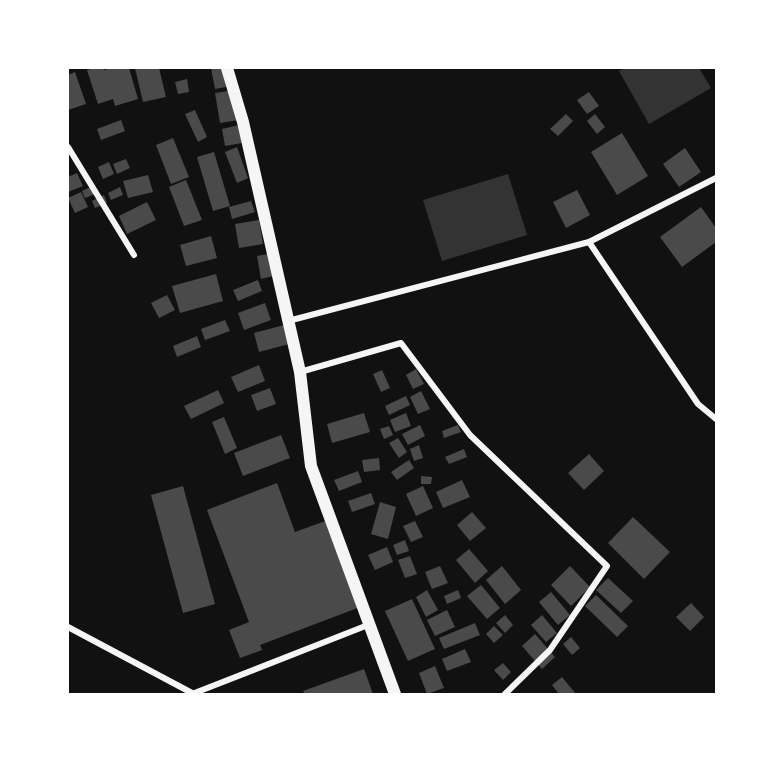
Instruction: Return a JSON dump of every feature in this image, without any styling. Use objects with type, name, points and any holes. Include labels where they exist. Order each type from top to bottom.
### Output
[{"type":"main road","points":[[227,68],[243,122],[300,372],[311,466],[395,694]]},
{"type":"street","points":[[68,147],[134,255]]},
{"type":"street","points":[[288,321],[589,242],[717,178]]},
{"type":"street","points":[[589,242],[698,404],[717,419]]},
{"type":"street","points":[[300,372],[401,344],[470,435],[608,566],[550,650],[505,694]]},
{"type":"street","points":[[68,627],[192,694],[368,625]]},
{"type":"shaded area","points":[[625,68],[699,68],[711,88],[649,124],[619,71]]},
{"type":"shaded area","points":[[508,174],[527,235],[442,261],[423,200]]},
{"type":"building","points":[[94,68],[104,70],[129,68],[138,99],[115,106],[113,99],[98,104],[87,70]]},
{"type":"building","points":[[135,68],[159,68],[166,97],[143,102]]},
{"type":"building","points":[[211,68],[223,68],[226,87],[215,89]]},
{"type":"building","points":[[75,72],[86,104],[68,110],[68,75]]},
{"type":"building","points":[[187,79],[189,92],[178,94],[175,82]]},
{"type":"building","points":[[235,90],[239,120],[220,123],[215,93]]},
{"type":"building","points":[[589,92],[599,106],[587,114],[577,100]]},
{"type":"building","points":[[195,110],[207,137],[198,142],[185,114]]},
{"type":"building","points":[[566,114],[573,121],[558,136],[550,129]]},
{"type":"building","points":[[595,114],[605,127],[597,134],[587,121]]},
{"type":"building","points":[[121,120],[125,131],[101,140],[97,129]]},
{"type":"building","points":[[239,125],[242,143],[225,146],[222,129]]},
{"type":"building","points":[[622,133],[648,176],[617,195],[591,152]]},
{"type":"building","points":[[173,138],[189,177],[171,184],[156,145]]},
{"type":"building","points":[[237,147],[248,178],[237,183],[225,152]]},
{"type":"building","points":[[685,148],[701,172],[679,187],[663,164]]},
{"type":"building","points":[[214,152],[230,206],[213,211],[197,157]]},
{"type":"building","points":[[126,159],[130,168],[117,174],[113,164]]},
{"type":"building","points":[[109,162],[114,174],[103,179],[98,167]]},
{"type":"building","points":[[77,173],[83,186],[68,192],[68,177]]},
{"type":"building","points":[[148,175],[153,192],[128,198],[123,181]]},
{"type":"building","points":[[186,180],[202,220],[184,226],[169,187]]},
{"type":"building","points":[[95,185],[98,193],[85,198],[82,191]]},
{"type":"building","points":[[120,187],[123,195],[111,200],[108,193]]},
{"type":"building","points":[[577,190],[590,215],[566,228],[553,202]]},
{"type":"building","points":[[81,192],[88,207],[75,213],[68,198]]},
{"type":"building","points":[[104,195],[107,203],[95,208],[92,201]]},
{"type":"building","points":[[251,201],[255,212],[232,219],[229,207]]},
{"type":"building","points":[[147,202],[156,220],[127,234],[119,216]]},
{"type":"building","points":[[701,207],[716,228],[716,242],[682,267],[660,237]]},
{"type":"building","points":[[259,220],[263,244],[239,248],[235,224]]},
{"type":"building","points":[[211,236],[217,258],[186,266],[180,245]]},
{"type":"building","points":[[268,254],[273,276],[261,279],[257,256]]},
{"type":"building","points":[[216,274],[223,301],[180,313],[172,286]]},
{"type":"building","points":[[258,280],[262,291],[238,301],[233,290]]},
{"type":"building","points":[[167,295],[175,310],[159,318],[151,303]]},
{"type":"building","points":[[265,303],[271,320],[244,330],[238,313]]},
{"type":"building","points":[[225,320],[230,331],[205,340],[201,329]]},
{"type":"building","points":[[284,325],[289,344],[259,352],[254,333]]},
{"type":"building","points":[[197,336],[201,347],[177,357],[173,346]]},
{"type":"building","points":[[259,365],[265,381],[238,392],[231,377]]},
{"type":"building","points":[[416,369],[424,384],[413,389],[406,375]]},
{"type":"building","points":[[382,370],[390,388],[381,392],[373,374]]},
{"type":"building","points":[[270,388],[276,404],[257,411],[251,395]]},
{"type":"building","points":[[218,390],[224,403],[191,419],[184,406]]},
{"type":"building","points":[[421,391],[430,409],[418,414],[410,397]]},
{"type":"building","points":[[406,396],[410,405],[389,415],[385,406]]},
{"type":"building","points":[[364,413],[370,432],[332,443],[327,424]]},
{"type":"building","points":[[406,413],[411,426],[395,432],[390,420]]},
{"type":"building","points":[[224,417],[237,448],[225,454],[212,422]]},
{"type":"building","points":[[420,425],[425,436],[408,445],[402,434]]},
{"type":"building","points":[[458,425],[461,432],[444,438],[442,431]]},
{"type":"building","points":[[389,426],[393,435],[384,439],[380,429]]},
{"type":"building","points":[[281,435],[290,458],[243,476],[234,453]]},
{"type":"building","points":[[398,438],[407,452],[399,458],[389,443]]},
{"type":"building","points":[[419,445],[423,458],[414,461],[410,449]]},
{"type":"building","points":[[464,449],[467,457],[449,464],[445,457]]},
{"type":"building","points":[[589,454],[604,471],[584,490],[568,473]]},
{"type":"building","points":[[379,458],[380,470],[364,472],[362,460]]},
{"type":"building","points":[[409,460],[414,468],[397,480],[391,472]]},
{"type":"building","points":[[358,471],[362,482],[339,491],[334,480]]},
{"type":"building","points":[[421,476],[432,477],[431,484],[421,484]]},
{"type":"building","points":[[462,480],[470,497],[443,508],[436,492]]},
{"type":"building","points":[[277,483],[295,532],[328,520],[360,607],[260,645],[262,650],[240,658],[229,630],[249,622],[207,510]]},
{"type":"building","points":[[183,486],[215,604],[183,613],[151,495]]},
{"type":"building","points":[[423,486],[433,508],[416,516],[406,494]]},
{"type":"building","points":[[371,493],[375,504],[352,512],[348,501]]},
{"type":"building","points":[[380,502],[396,507],[388,539],[371,534]]},
{"type":"building","points":[[472,512],[486,528],[470,541],[457,525]]},
{"type":"building","points":[[633,517],[670,552],[644,579],[608,543]]},
{"type":"building","points":[[415,521],[423,537],[411,542],[403,526]]},
{"type":"building","points":[[405,540],[409,551],[397,555],[393,545]]},
{"type":"building","points":[[387,547],[393,562],[375,570],[368,555]]},
{"type":"building","points":[[469,549],[488,571],[475,583],[456,560]]},
{"type":"building","points":[[410,556],[417,574],[405,578],[398,560]]},
{"type":"building","points":[[440,566],[448,583],[432,589],[425,572]]},
{"type":"building","points":[[502,566],[521,590],[505,604],[486,580]]},
{"type":"building","points":[[570,566],[590,587],[571,606],[551,585]]},
{"type":"building","points":[[608,578],[633,601],[621,613],[596,590]]},
{"type":"building","points":[[481,585],[500,608],[487,619],[467,596]]},
{"type":"building","points":[[427,590],[438,610],[426,617],[416,597]]},
{"type":"building","points":[[458,590],[461,598],[447,604],[444,596]]},
{"type":"building","points":[[551,592],[570,615],[558,625],[539,602]]},
{"type":"building","points":[[596,595],[628,626],[617,637],[585,606]]},
{"type":"building","points":[[412,599],[435,649],[408,661],[385,611]]},
{"type":"building","points":[[691,603],[704,617],[690,631],[676,617]]},
{"type":"building","points":[[447,610],[455,627],[435,636],[427,620]]},
{"type":"building","points":[[505,615],[513,625],[505,633],[496,623]]},
{"type":"building","points":[[542,615],[557,633],[546,642],[531,625]]},
{"type":"building","points":[[475,623],[480,635],[444,649],[439,638]]},
{"type":"building","points":[[494,626],[503,635],[494,643],[486,634]]},
{"type":"building","points":[[535,634],[555,657],[542,669],[522,646]]},
{"type":"building","points":[[571,637],[580,648],[572,655],[563,644]]},
{"type":"building","points":[[465,649],[471,662],[447,671],[442,659]]},
{"type":"building","points":[[503,663],[511,672],[503,680],[494,670]]},
{"type":"building","points":[[435,666],[444,688],[427,694],[419,673]]},
{"type":"building","points":[[364,669],[373,694],[305,694],[303,691]]},
{"type":"building","points":[[562,677],[576,694],[559,694],[552,685]]}]
